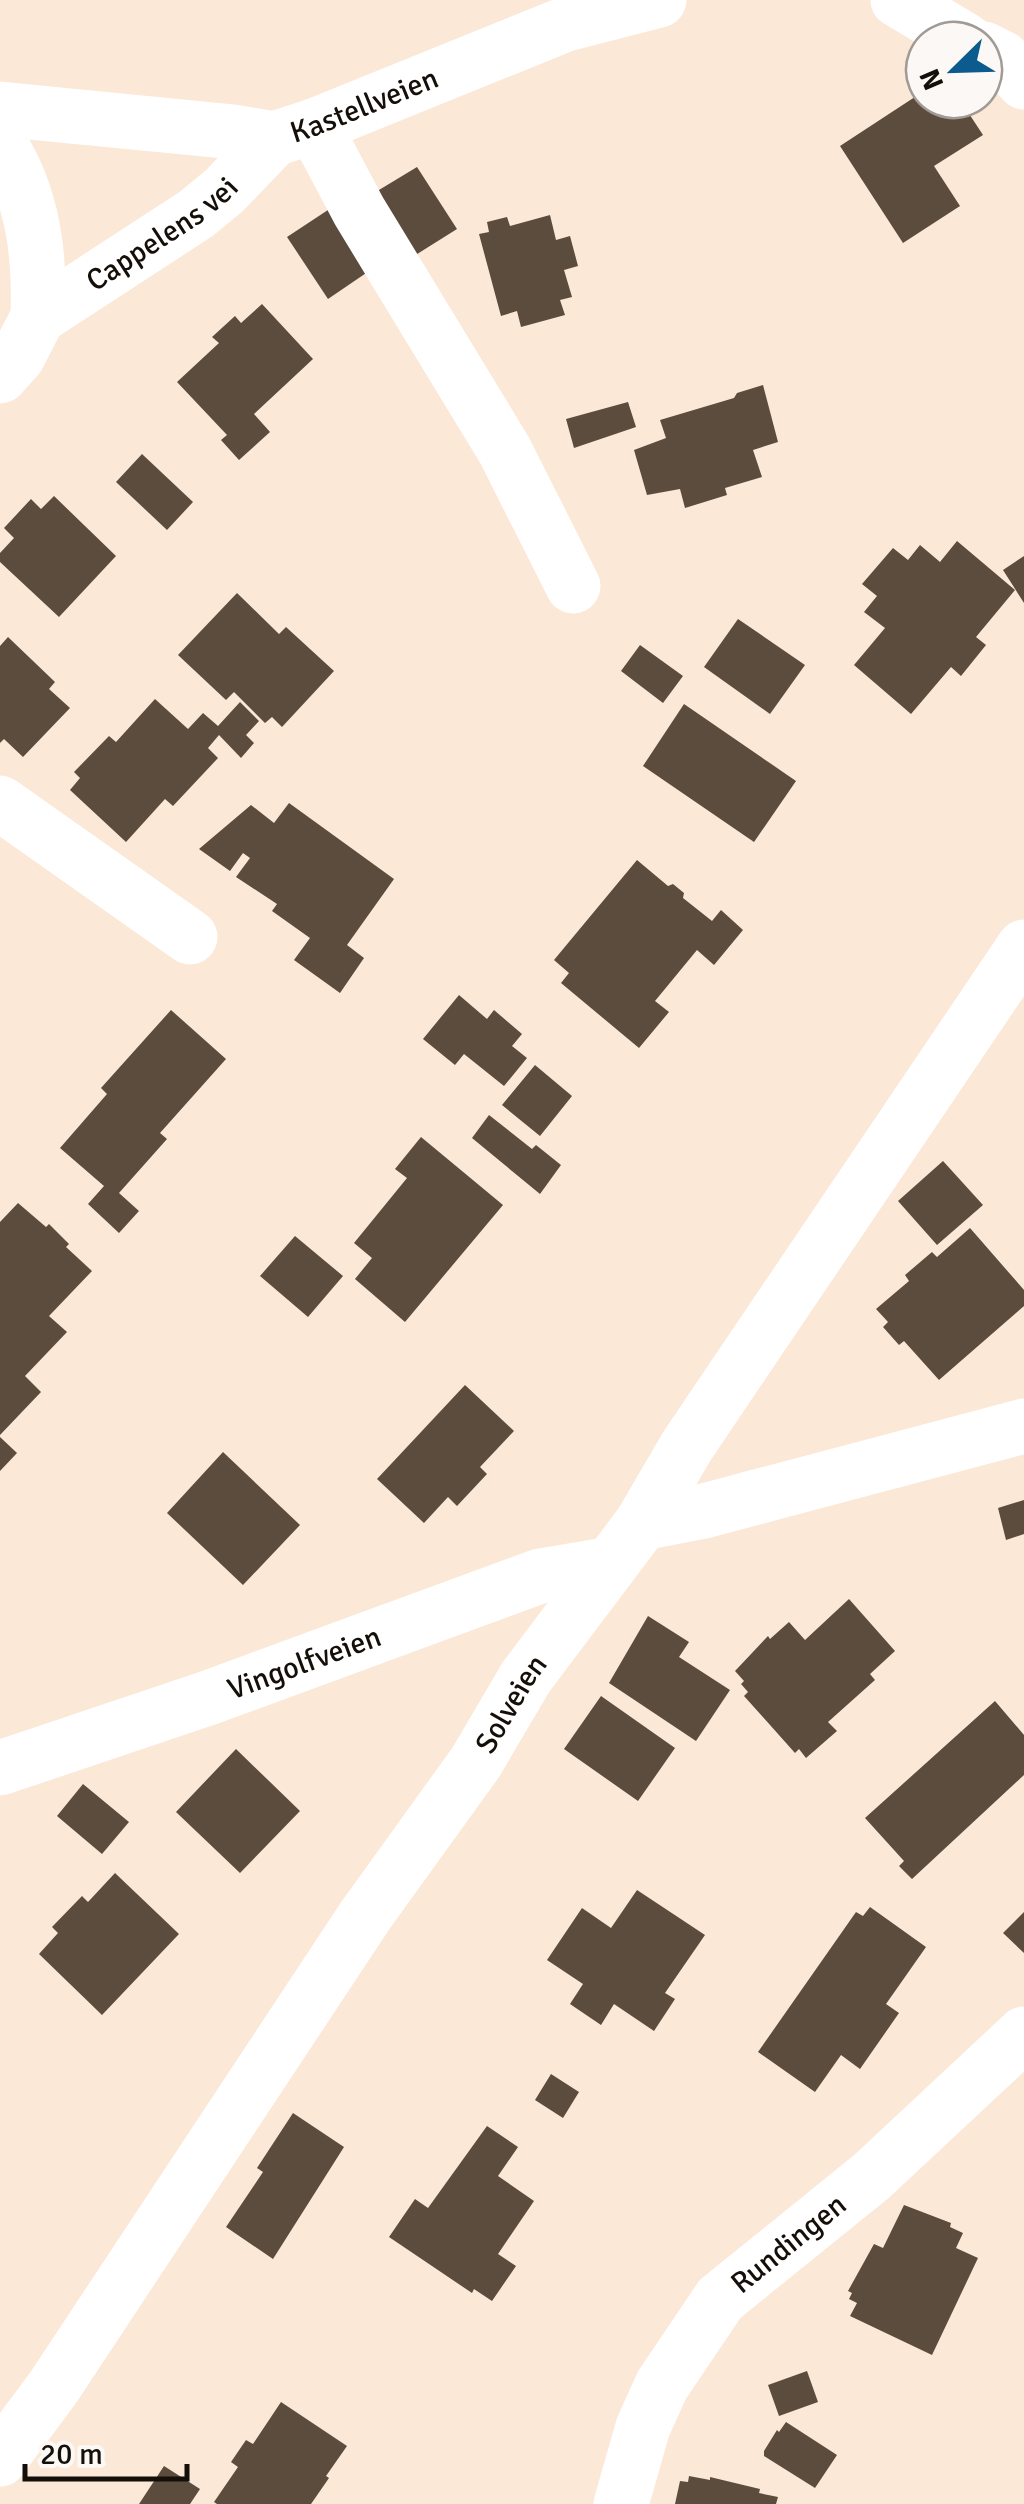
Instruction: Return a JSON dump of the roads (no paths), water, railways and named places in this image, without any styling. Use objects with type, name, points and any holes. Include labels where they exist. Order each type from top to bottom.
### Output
[{"type":"street","name":"Kastellveien","points":[[0,109],[234,132],[294,132],[566,24],[659,0]]},
{"type":"street","points":[[898,0],[932,20]]},
{"type":"street","points":[[1004,60],[1024,82]]},
{"type":"street","name":"Cappelens vei","points":[[38,317],[196,214],[294,132]]},
{"type":"street","points":[[294,132],[359,211],[505,451],[573,586]]},
{"type":"street","name":"Cappelens vei","points":[[0,144],[32,214],[40,270],[38,317],[18,356],[0,376]]},
{"type":"street","points":[[0,803],[190,937]]},
{"type":"street","name":"Solveien","points":[[0,2459],[53,2388],[364,1916],[476,1762],[526,1677],[627,1543],[696,1432],[1024,947]]},
{"type":"street","name":"Vingolfveien","points":[[0,1768],[208,1698],[704,1512],[1024,1426]]},
{"type":"street","name":"Rundingen","points":[[620,2504],[643,2427],[662,2384],[720,2300],[872,2176],[1024,2034]]}]
